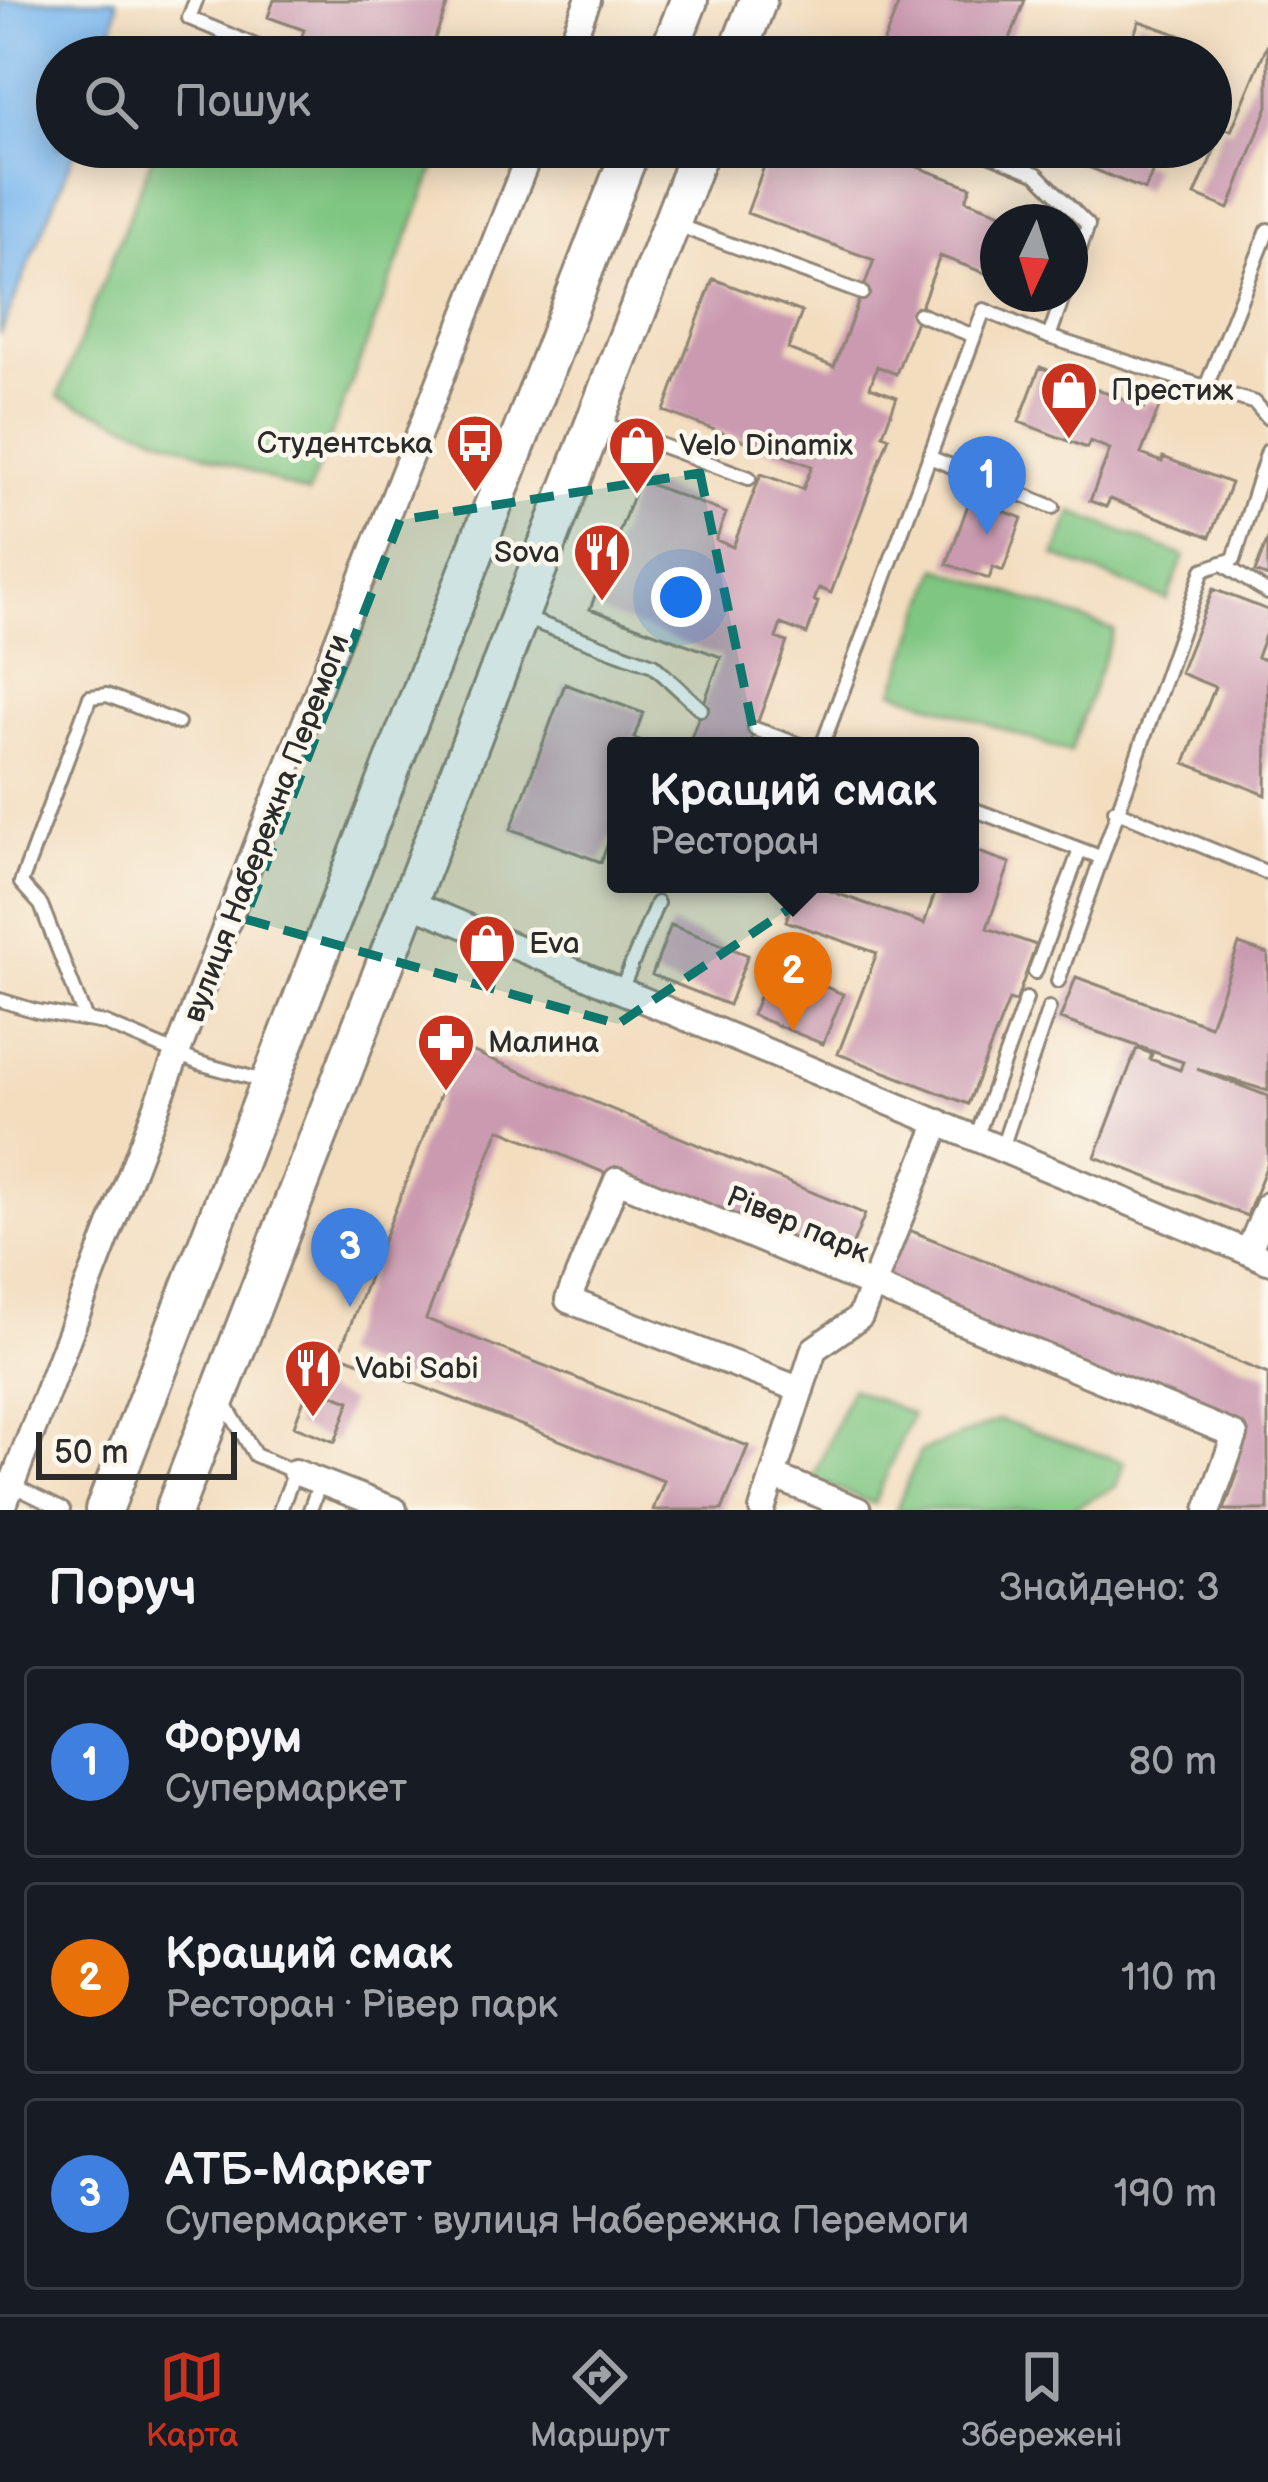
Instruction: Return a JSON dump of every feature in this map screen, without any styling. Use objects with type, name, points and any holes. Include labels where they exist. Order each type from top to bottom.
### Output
[{"type":"main road","points":[[675,36],[689,0]]},
{"type":"main road","points":[[744,36],[758,0]]},
{"type":"main road","points":[[104,1510],[623,168]]},
{"type":"main road","points":[[174,1510],[693,168]]},
{"type":"main road","points":[[349,880],[408,902]]},
{"type":"main road","points":[[222,1208],[283,1232]]},
{"type":"street","points":[[574,36],[588,0]]},
{"type":"street","name":"вулиця Набережна Перемоги","points":[[2,1510],[6,1482],[179,1054],[524,168]]},
{"type":"street","points":[[408,902],[1258,1256],[1268,1205]]},
{"type":"street","points":[[858,1510],[768,1493],[814,1349],[860,1317],[939,1122]]},
{"type":"street","name":"Рівер парк","points":[[801,1390],[568,1300],[617,1180],[1235,1436],[1208,1510]]},
{"type":"street","points":[[295,1472],[320,1482],[343,1501],[384,1508]]},
{"type":"lane","points":[[196,0],[189,18],[232,36]]},
{"type":"lane","points":[[1021,168],[1036,174],[1067,204]]},
{"type":"lane","points":[[672,223],[862,293]]},
{"type":"lane","points":[[1206,387],[1268,230]]},
{"type":"lane","points":[[826,737],[984,310],[1048,338],[1255,403],[1268,418]]},
{"type":"lane","points":[[1048,338],[1057,312]]},
{"type":"lane","points":[[919,314],[974,336]]},
{"type":"lane","points":[[596,422],[748,478]]},
{"type":"lane","points":[[1058,981],[1203,570],[1234,559],[1268,451]]},
{"type":"lane","points":[[929,458],[1053,507]]},
{"type":"lane","points":[[1221,563],[1268,593]]},
{"type":"lane","points":[[520,617],[653,665],[701,709]]},
{"type":"lane","points":[[86,1020],[41,904],[21,883],[90,697],[107,695],[178,723]]},
{"type":"lane","points":[[755,729],[778,737]]},
{"type":"lane","points":[[1115,810],[1268,873]]},
{"type":"lane","points":[[979,811],[1100,856]]},
{"type":"lane","points":[[1035,972],[1080,850]]},
{"type":"lane","points":[[621,990],[657,902]]},
{"type":"lane","points":[[976,1138],[1026,999]]},
{"type":"lane","points":[[0,1000],[104,1023],[179,1054],[270,1083]]},
{"type":"lane","points":[[1002,1148],[1049,1008]]},
{"type":"lane","points":[[219,1393],[255,1455],[295,1472],[280,1510]]},
{"type":"lane","points":[[6,1482],[63,1510]]},
{"type":"lane","points":[[310,1510],[320,1482]]},
{"type":"highlighted area","points":[[700,473],[790,908],[618,1024],[245,919],[400,520]]},
{"type":"green space","points":[[148,168],[435,168],[308,494],[58,397]]},
{"type":"green space","points":[[1072,512],[1184,556],[1167,600],[1055,556]]},
{"type":"green space","points":[[938,568],[1114,630],[1070,753],[894,691]]},
{"type":"green space","points":[[851,1388],[912,1414],[874,1504],[813,1479]]},
{"type":"green space","points":[[999,1420],[1124,1462],[1116,1487],[1069,1510],[896,1510],[920,1452]]},
{"type":"water","points":[[0,0],[116,0],[112,36],[36,36],[36,168],[68,168],[0,335]]},
{"type":"building","points":[[274,0],[449,0],[436,36],[302,36],[304,30],[268,17]]},
{"type":"building","points":[[900,0],[1025,0],[1011,36],[886,36]]},
{"type":"building","points":[[1139,21],[1182,36],[1134,36]]},
{"type":"building","points":[[1268,43],[1268,106],[1229,209],[1195,195],[1207,168],[1232,168],[1232,129]]},
{"type":"building","points":[[763,168],[920,168],[971,187],[966,200],[980,205],[980,271],[940,256],[896,374],[877,366],[870,387],[897,397],[883,434],[889,437],[831,593],[819,588],[807,634],[781,624],[776,638],[787,642],[752,737],[691,737],[721,657],[590,609],[639,480],[726,513],[716,540],[733,547],[761,474],[803,489],[812,466],[664,411],[713,279],[802,312],[788,349],[834,367],[874,260],[747,213]]},
{"type":"building","points":[[1091,168],[1154,168],[1145,190]]},
{"type":"building","points":[[1040,367],[1144,408],[1146,400],[1160,405],[1141,454],[1162,462],[1163,457],[1231,483],[1210,537],[1110,499],[1106,507],[1090,501],[1110,449],[1090,441],[1087,448],[1019,422]]},
{"type":"building","points":[[970,499],[1022,518],[1003,571],[993,567],[989,579],[947,564]]},
{"type":"building","points":[[1268,538],[1268,577],[1255,572]]},
{"type":"building","points":[[1213,589],[1268,610],[1268,627],[1257,657],[1268,661],[1266,795],[1185,763],[1215,687],[1180,673]]},
{"type":"building","points":[[565,684],[643,713],[634,737],[607,737],[607,846],[601,862],[511,829]]},
{"type":"building","points":[[979,852],[1010,863],[987,928],[1036,945],[1016,1002],[1009,1000],[968,1104],[838,1054],[877,953],[786,921],[796,893],[836,893],[924,924],[935,893],[979,893]]},
{"type":"building","points":[[671,925],[748,955],[729,1005],[652,975]]},
{"type":"building","points":[[1239,944],[1268,954],[1268,1091],[1197,1069],[1268,1096],[1268,1162],[1247,1216],[1095,1157],[1137,1048],[1152,1054],[1150,1059],[1180,1070],[1183,1062],[1060,1019],[1076,977],[1210,1026]]},
{"type":"building","points":[[772,965],[843,994],[823,1044],[752,1015]]},
{"type":"building","points":[[459,1046],[865,1214],[842,1271],[499,1129],[426,1319],[748,1446],[722,1510],[653,1510],[664,1481],[339,1354]]},
{"type":"building","points":[[899,1226],[1268,1374],[1268,1510],[1224,1510],[1238,1472],[1212,1462],[1226,1428],[875,1288]]},
{"type":"building","points":[[309,1386],[350,1401],[335,1442],[294,1426]]},
{"type":"place","name":"Престиж","points":[[1069,441]]},
{"type":"place","name":"Студентська","points":[[475,494]]},
{"type":"place","name":"Velo Dinamix","points":[[637,496]]},
{"type":"place","name":"Форум","points":[[987,535]]},
{"type":"place","name":"Sova","points":[[602,603]]},
{"type":"place","name":"Eva","points":[[487,994]]},
{"type":"place","name":"Кращий смак","points":[[793,1031]]},
{"type":"place","name":"Малина","points":[[446,1093]]},
{"type":"place","name":"АТБ-Маркет","points":[[350,1307]]},
{"type":"place","name":"Vabi Sabi","points":[[313,1419]]}]
